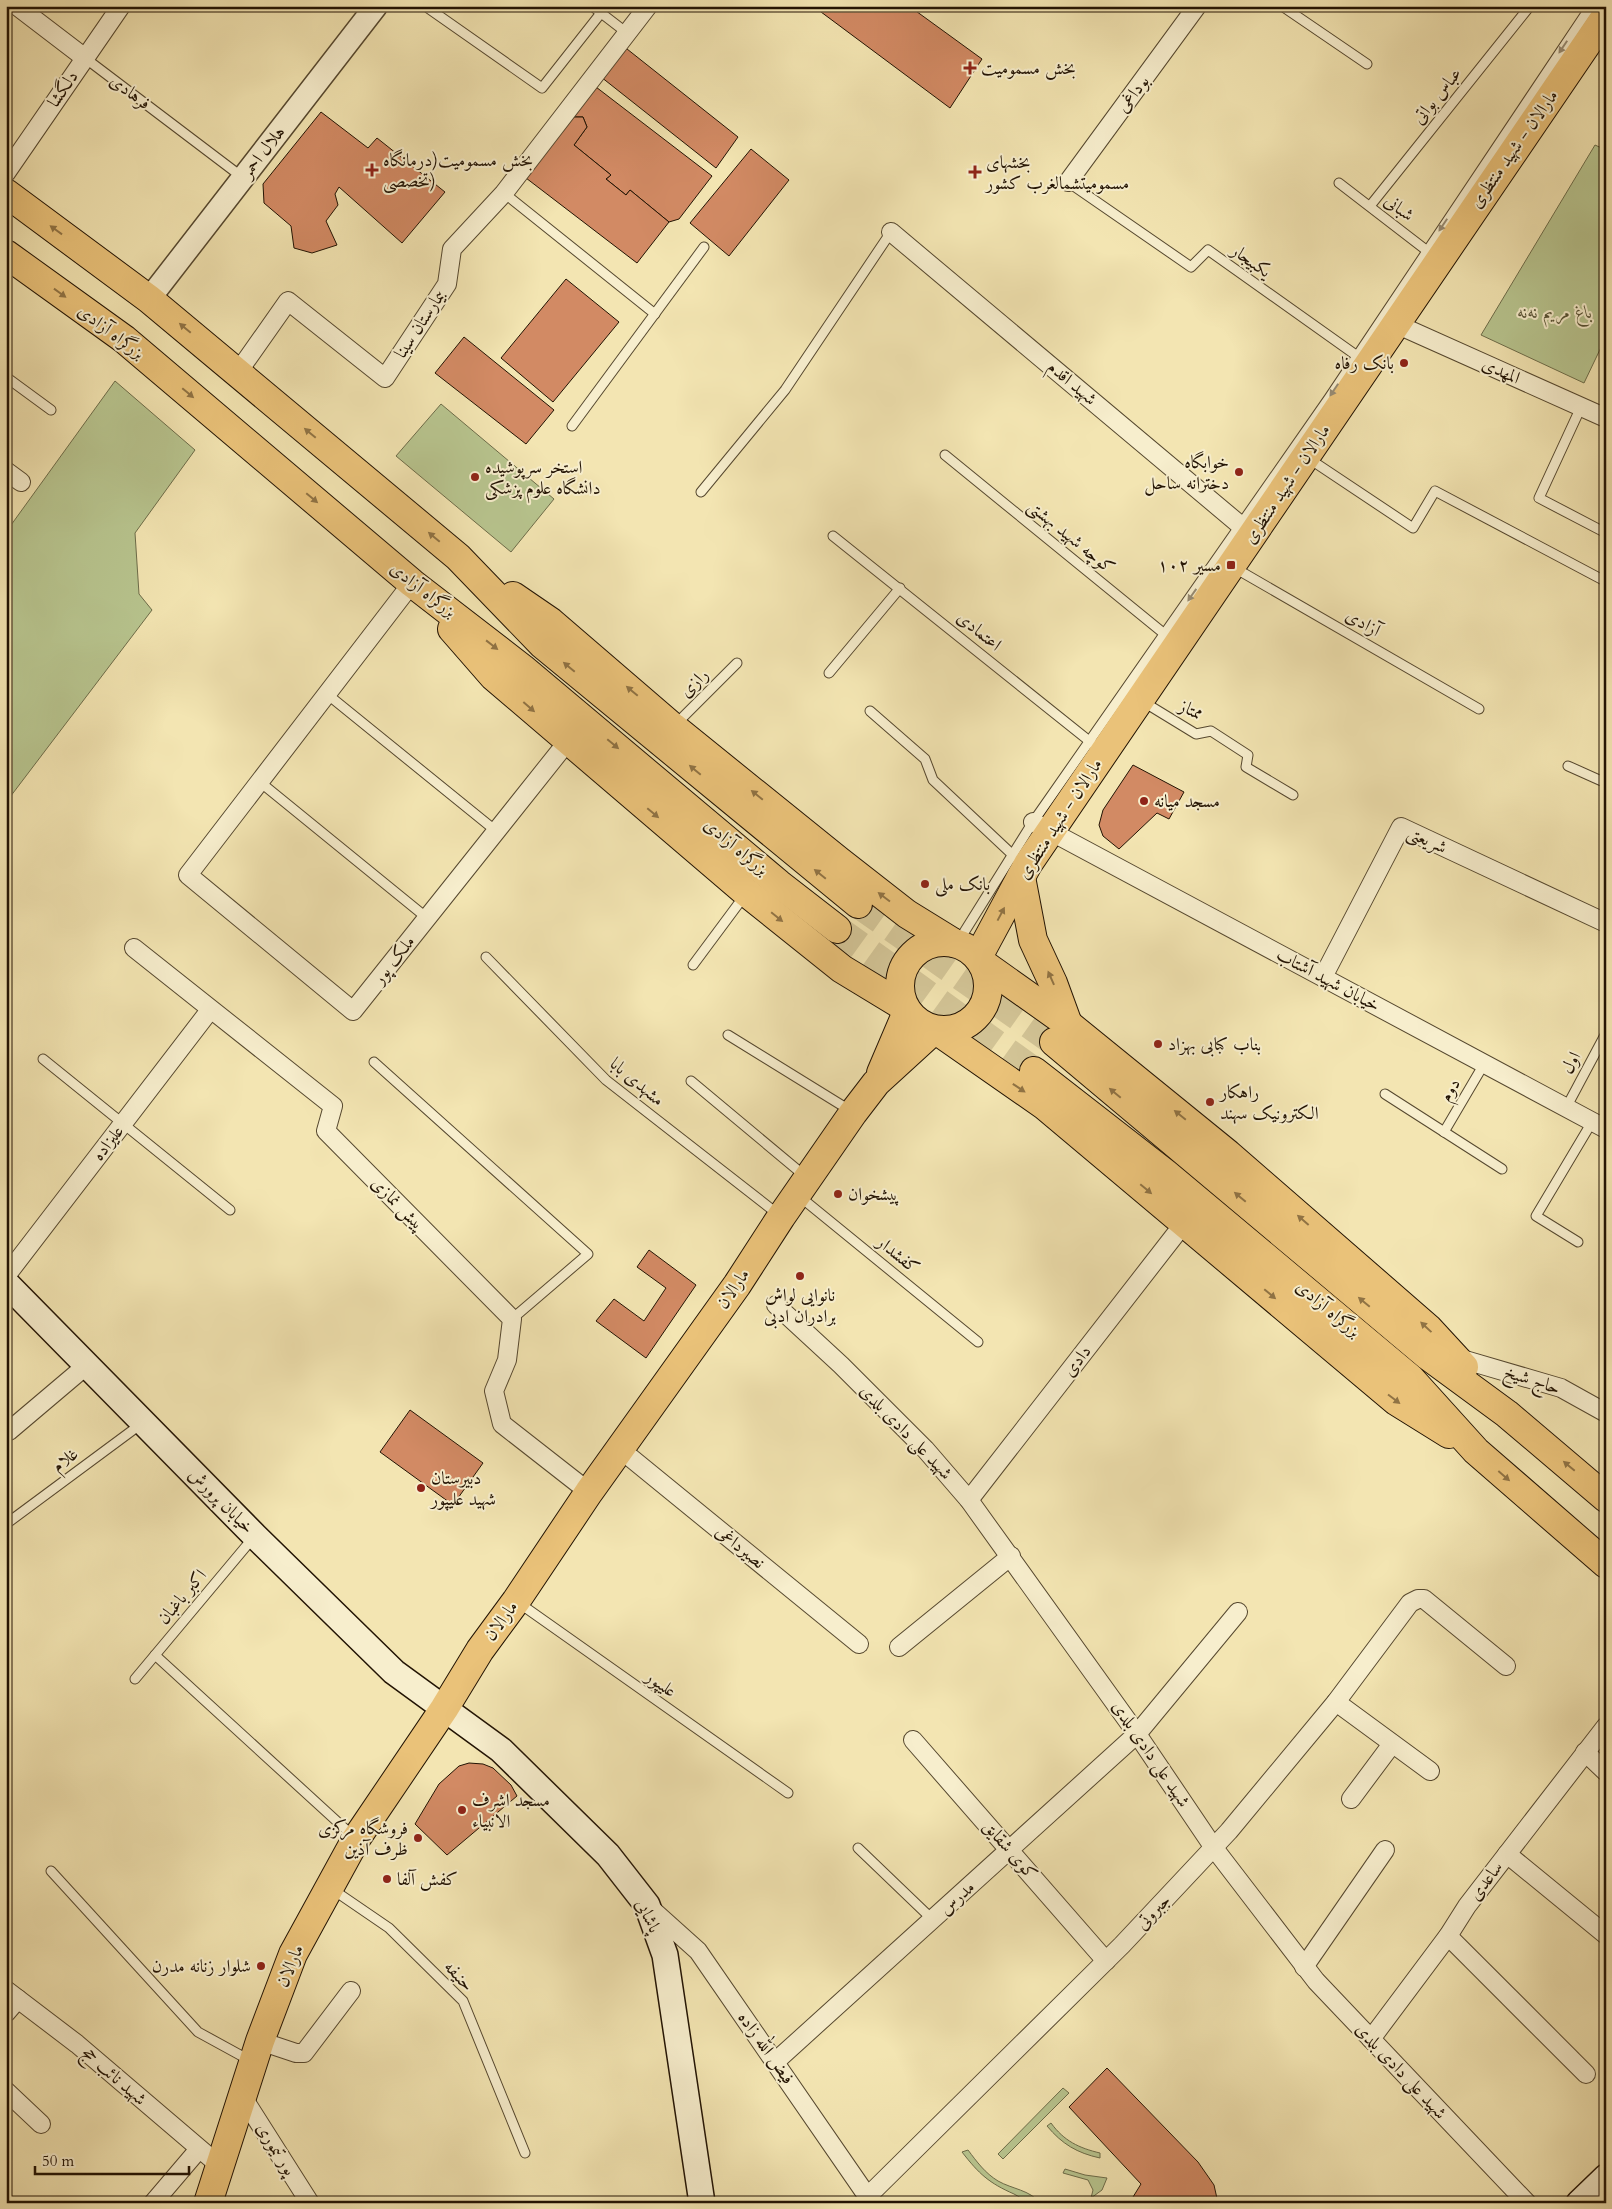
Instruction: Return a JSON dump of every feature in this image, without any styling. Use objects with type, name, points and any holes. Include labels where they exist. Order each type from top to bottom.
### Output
[{"type":"main road","name":"مارالان - شهید منتظری","points":[[968,952],[1041,827],[1097,746],[1139,700],[1171,639],[1231,566],[1246,530],[1306,456],[1363,360],[1396,324],[1433,255],[1606,16]]},
{"type":"main road","name":"بزرگراه آزادی","points":[[6,193],[150,298],[458,557],[550,622],[674,727],[839,861],[907,914],[968,952],[1030,998],[1061,1033],[1428,1356],[1507,1414],[1606,1498]]},
{"type":"main road","name":"بزرگراه آزادی","points":[[6,254],[124,339],[412,583],[522,668],[836,929]]},
{"type":"main road","name":"بزرگراه آزادی","points":[[458,557],[543,645],[858,904]]},
{"type":"main road","points":[[412,583],[493,676],[747,893],[842,970],[905,1009],[919,1023],[935,1030],[1045,1106],[1396,1401],[1476,1451]]},
{"type":"main road","points":[[1020,865],[1033,940],[1053,983],[1061,1033],[1228,1154],[1428,1328],[1507,1414]]},
{"type":"main road","points":[[864,982],[882,976],[899,958],[908,938],[907,914]]},
{"type":"main road","points":[[905,1009],[899,981],[902,969],[918,949],[941,941],[968,952],[987,975],[988,988],[986,1000],[980,1012],[972,1021],[961,1027],[949,1030],[935,1030]]},
{"type":"main road","points":[[983,1064],[980,1053],[982,1038],[988,1024],[1006,1005],[1030,998]]},
{"type":"main road","name":"مارالان","points":[[876,1083],[905,1009]]},
{"type":"main road","name":"مارالان","points":[[208,2203],[257,2052],[294,1954],[356,1839],[444,1709],[480,1650],[516,1601],[589,1492],[737,1285],[802,1186],[854,1113],[876,1083],[935,1030]]},
{"type":"main road","name":"بزرگراه آزادی","points":[[1034,1071],[1165,1173],[1410,1378],[1476,1451],[1606,1564]]},
{"type":"main road","name":"خیابان پرورش","points":[[6,1283],[255,1536],[394,1672],[444,1709]]},
{"type":"main road","name":"پاشایی","points":[[444,1709],[501,1750],[608,1855],[647,1905],[665,1955],[702,2203]]},
{"type":"main road","points":[[1579,2203],[1606,2177]]},
{"type":"street","name":"فرهادی","points":[[18,6],[85,58]]},
{"type":"street","name":"دلگشا","points":[[6,173],[121,6]]},
{"type":"street","name":"هلال احمر","points":[[150,298],[376,6]]},
{"type":"street","name":"بیمارستان سینا","points":[[238,372],[288,301],[385,378],[447,284],[452,249],[504,193],[648,6]]},
{"type":"street","name":"بوداغی","points":[[1068,182],[1197,6]]},
{"type":"street","name":"شهید اقدم","points":[[891,232],[1246,530]]},
{"type":"street","name":"المهدی","points":[[1396,324],[1606,418]]},
{"type":"street","points":[[6,471],[21,482]]},
{"type":"street","points":[[260,782],[412,583]]},
{"type":"street","name":"ملک پور","points":[[260,782],[188,875],[353,1011],[568,741]]},
{"type":"street","name":"خیابان شهید آشتاب","points":[[1041,827],[1599,1126]]},
{"type":"street","name":"شریعتی","points":[[1323,977],[1401,827],[1606,923]]},
{"type":"street","name":"پیش نمازی","points":[[134,948],[333,1106],[326,1132],[512,1320]]},
{"type":"street","name":"علیزاده","points":[[6,1276],[210,1010]]},
{"type":"street","name":"دادی","points":[[969,1500],[1185,1222]]},
{"type":"street","name":"شهید علی دادی بلدی","points":[[776,1305],[841,1365],[925,1449],[969,1500],[1138,1734],[1214,1848],[1304,1967],[1527,2203]]},
{"type":"street","points":[[512,1320],[507,1360],[494,1392],[502,1424],[589,1492]]},
{"type":"street","name":"حاج شیخ","points":[[1455,1357],[1561,1388],[1606,1413]]},
{"type":"street","points":[[6,1428],[9,1431],[87,1365]]},
{"type":"street","name":"نصیرداغی","points":[[620,1449],[859,1644]]},
{"type":"street","points":[[899,1647],[1011,1556]]},
{"type":"street","name":"جبروتی","points":[[870,2199],[1106,1960],[1230,1831],[1336,1702],[1410,1603],[1418,1599],[1424,1600],[1506,1666]]},
{"type":"street","name":"مدرس","points":[[776,2061],[1138,1734],[1238,1612]]},
{"type":"street","points":[[1336,1702],[1430,1771]]},
{"type":"street","name":"ساعدی","points":[[1370,2039],[1448,1936],[1467,1906],[1606,1726]]},
{"type":"street","name":"کوی شقایق","points":[[913,1740],[1106,1960]]},
{"type":"street","points":[[1351,1799],[1392,1744]]},
{"type":"street","points":[[1585,1752],[1606,1772]]},
{"type":"street","points":[[1304,1967],[1385,1850]]},
{"type":"street","points":[[1507,1854],[1606,1934]]},
{"type":"street","name":"فیض الله زاده","points":[[647,1905],[698,1950],[870,2199]]},
{"type":"street","points":[[1448,1936],[1586,2074]]},
{"type":"street","points":[[257,2052],[304,2053],[351,1992]]},
{"type":"street","points":[[6,2013],[12,1995]]},
{"type":"street","name":"شهید نائب حج","points":[[12,1995],[77,2044],[220,2166]]},
{"type":"street","points":[[6,2091],[41,2124]]},
{"type":"street","name":"پور تیموری","points":[[242,2096],[310,2203]]},
{"type":"street","points":[[153,2203],[199,2148]]},
{"type":"lane","points":[[429,6],[428,8],[542,88],[601,13]]},
{"type":"lane","points":[[592,6],[627,33]]},
{"type":"lane","points":[[1282,6],[1367,64]]},
{"type":"lane","name":"عباس بواتی","points":[[1370,206],[1530,6]]},
{"type":"lane","name":"مارالان - شهید منتظری","points":[[1097,746],[1363,360],[1433,255],[1591,6]]},
{"type":"lane","name":"فرهادی","points":[[85,58],[243,178]]},
{"type":"lane","name":"یکبیجار","points":[[1068,182],[1191,268],[1208,250],[1363,360]]},
{"type":"lane","name":"شبانی","points":[[1339,183],[1433,255]]},
{"type":"lane","points":[[504,193],[654,314]]},
{"type":"lane","points":[[701,492],[785,390],[891,232]]},
{"type":"lane","points":[[572,426],[704,247]]},
{"type":"lane","points":[[6,377],[51,410]]},
{"type":"lane","points":[[1581,407],[1539,498],[1606,533]]},
{"type":"lane","name":"کوچه شهید بهشتی","points":[[945,455],[1171,639]]},
{"type":"lane","points":[[1306,456],[1413,528],[1436,491],[1604,580]]},
{"type":"lane","name":"اعتمادی","points":[[833,536],[1097,746]]},
{"type":"lane","name":"آزادی","points":[[1231,566],[1479,709]]},
{"type":"lane","points":[[829,673],[900,588]]},
{"type":"lane","name":"رازی","points":[[674,727],[737,663]]},
{"type":"lane","points":[[327,694],[496,831]]},
{"type":"lane","name":"ممتاز","points":[[1139,700],[1196,734],[1211,731],[1248,755],[1246,767],[1293,795]]},
{"type":"lane","points":[[870,711],[926,759],[933,780],[1020,865]]},
{"type":"lane","points":[[1568,766],[1606,783]]},
{"type":"lane","points":[[260,782],[427,918]]},
{"type":"lane","points":[[693,965],[747,893]]},
{"type":"lane","name":"مشهدی بابا","points":[[486,957],[606,1080],[781,1217]]},
{"type":"lane","name":"اول","points":[[1566,1108],[1606,1033]]},
{"type":"lane","points":[[728,1035],[854,1113]]},
{"type":"lane","points":[[43,1059],[230,1210]]},
{"type":"lane","points":[[374,1062],[588,1254],[512,1320]]},
{"type":"lane","name":"دوم","points":[[1444,1132],[1484,1064]]},
{"type":"lane","name":"کفشدار","points":[[691,1081],[802,1186],[978,1342]]},
{"type":"lane","points":[[1385,1094],[1502,1169]]},
{"type":"lane","points":[[1578,1242],[1536,1216],[1599,1126]]},
{"type":"lane","name":"غلام","points":[[6,1524],[143,1422]]},
{"type":"lane","name":"اکبر باغبان","points":[[134,1679],[255,1536]]},
{"type":"lane","name":"علیپور","points":[[516,1601],[788,1793]]},
{"type":"lane","points":[[155,1655],[356,1839]]},
{"type":"lane","points":[[858,1848],[933,1920]]},
{"type":"lane","points":[[50,1870],[198,2032],[257,2052]]},
{"type":"lane","name":"حنیفه","points":[[330,1887],[389,1928],[463,2001],[525,2153]]},
{"type":"green space","name":"باغ مریم نه‌نه","points":[[1595,145],[1606,150],[1606,337],[1584,383],[1481,335]]},
{"type":"green space","points":[[115,381],[195,450],[135,533],[139,594],[152,610],[7,801],[6,532]]},
{"type":"green space","name":"استخر سرپوشیده دانشگاه علوم پزشکی","points":[[441,404],[554,499],[511,552],[396,456]]},
{"type":"green space","points":[[1063,2088],[1069,2093],[1003,2159],[998,2154]]},
{"type":"green space","points":[[1051,2123],[1061,2135],[1073,2143],[1100,2153],[1100,2158],[1084,2153],[1064,2143],[1047,2126]]},
{"type":"green space","points":[[968,2150],[993,2178],[1031,2195],[1040,2203],[1026,2200],[991,2182],[979,2172],[962,2152]]},
{"type":"green space","points":[[1065,2169],[1085,2175],[1107,2178],[1102,2190],[1091,2198],[1093,2190],[1088,2180],[1063,2173]]},
{"type":"building","points":[[813,6],[909,6],[982,59],[950,108]]},
{"type":"building","points":[[622,45],[738,137],[716,168],[596,73]]},
{"type":"building","points":[[596,87],[712,176],[679,219],[669,222],[630,190],[626,195],[606,179],[611,175],[574,145],[587,127],[583,117],[573,117]]},
{"type":"building","points":[[321,112],[368,148],[377,138],[445,192],[402,243],[339,187],[335,194],[338,205],[326,221],[337,245],[312,253],[294,248],[291,226],[264,203],[263,184]]},
{"type":"building","points":[[573,117],[583,117],[587,127],[574,145],[611,175],[606,179],[626,195],[630,190],[669,222],[637,263],[526,178]]},
{"type":"building","points":[[751,149],[789,180],[729,256],[690,223]]},
{"type":"building","points":[[566,279],[619,322],[553,402],[501,358]]},
{"type":"building","points":[[464,337],[554,410],[526,444],[435,373]]},
{"type":"building","name":"مسجد میانه","points":[[1133,765],[1184,792],[1169,819],[1157,813],[1119,849],[1103,836],[1099,825],[1103,810]]},
{"type":"building","points":[[649,1250],[696,1285],[646,1358],[596,1321],[614,1299],[644,1321],[666,1288],[637,1267]]},
{"type":"building","points":[[410,1410],[483,1463],[453,1505],[380,1452]]},
{"type":"building","name":"مسجد اشرف الانبیاء","points":[[469,1763],[483,1764],[493,1768],[511,1785],[517,1796],[447,1855],[415,1824],[439,1784],[459,1766]]},
{"type":"building","points":[[1107,2068],[1198,2162],[1214,2185],[1218,2203],[1134,2203],[1133,2197],[1141,2184],[1069,2107]]},
{"type":"tunnel","points":[[858,904],[1054,1042]]},
{"type":"tunnel","points":[[837,929],[1034,1071]]},
{"type":"place","name":"بخش مسمومیت","points":[[970,68]]},
{"type":"place","name":"بخش مسمومیت(درمانگاه تخصصی)","points":[[372,170]]},
{"type":"place","name":"بخشهای مسمومیتشمالغرب کشور","points":[[975,172]]},
{"type":"place","name":"بانک رفاه","points":[[1404,363]]},
{"type":"place","name":"خوابگاه دخترانه ساحل","points":[[1239,472]]},
{"type":"place","name":"استخر سرپوشیده دانشگاه علوم پزشکی","points":[[475,477]]},
{"type":"place","name":"مسیر ۱۰۲","points":[[1231,565]]},
{"type":"place","name":"مسجد میانه","points":[[1144,801]]},
{"type":"place","name":"بانک ملی","points":[[925,884]]},
{"type":"place","name":"بناب کبابی بهزاد","points":[[1158,1044]]},
{"type":"place","name":"راهکار الکترونیک سهند","points":[[1210,1102]]},
{"type":"place","name":"پیشخوان","points":[[838,1194]]},
{"type":"place","name":"نانوایی لواش برادران ادبی","points":[[800,1276]]},
{"type":"place","name":"دبیرستان شهید علیپور","points":[[421,1488]]},
{"type":"place","name":"مسجد اشرف الانبیاء","points":[[462,1810]]},
{"type":"place","name":"فروشگاه مرکزی ظرف آذین","points":[[418,1838]]},
{"type":"place","name":"کفش آلفا","points":[[387,1879]]},
{"type":"place","name":"شلوار زنانه مدرن","points":[[261,1966]]}]
